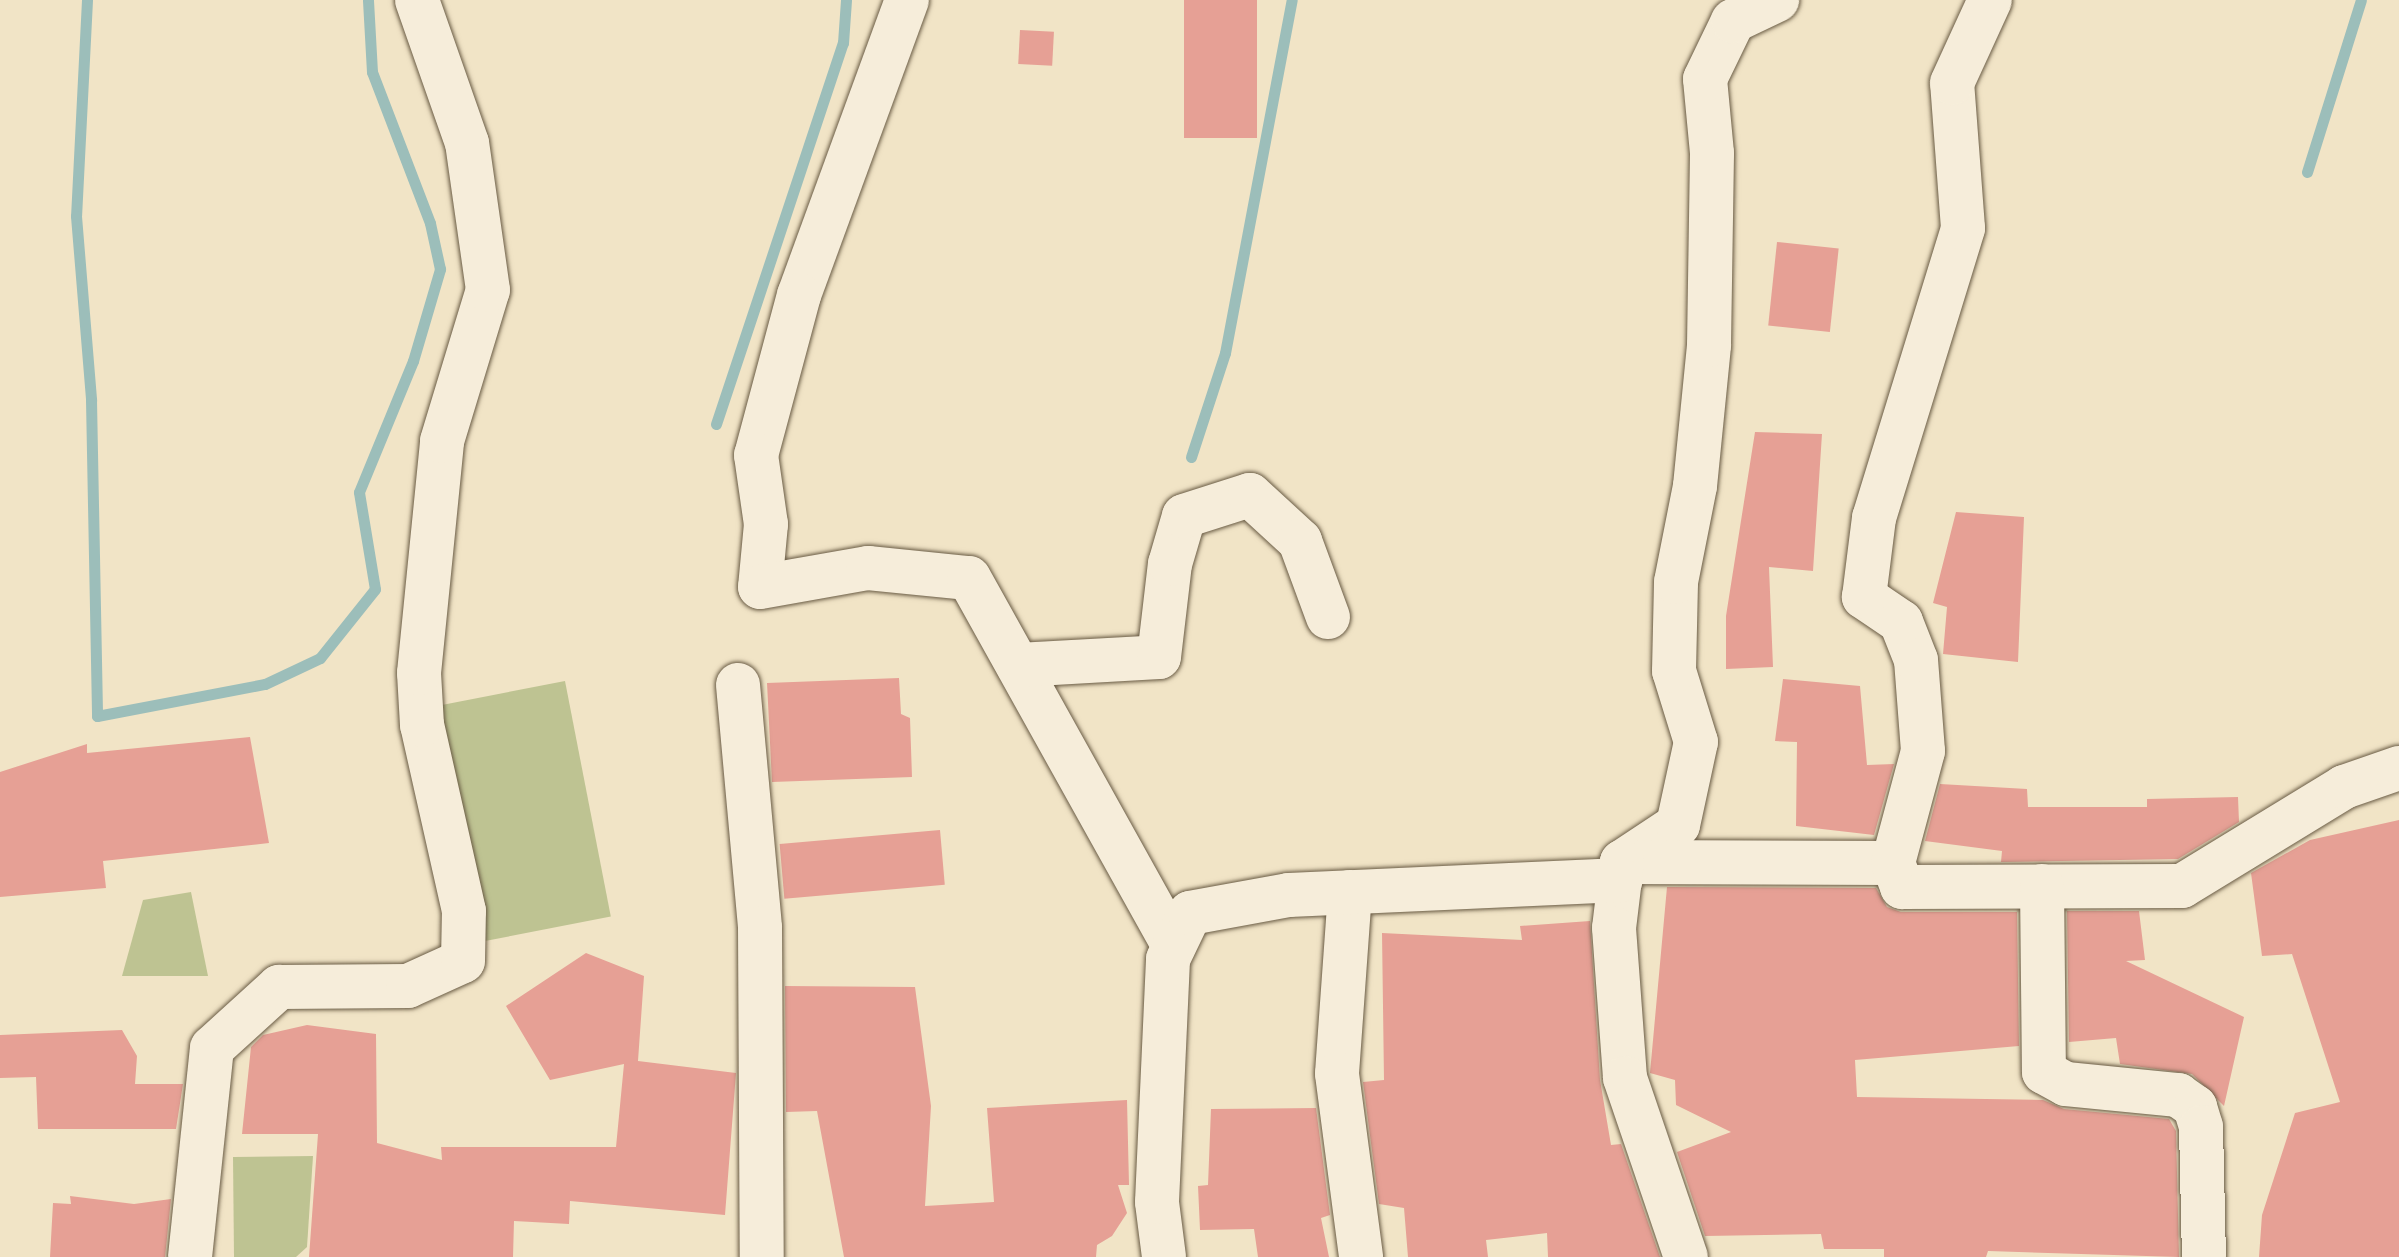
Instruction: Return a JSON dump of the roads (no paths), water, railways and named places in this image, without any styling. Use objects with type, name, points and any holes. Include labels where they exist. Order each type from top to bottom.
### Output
[{"type":"street","points":[[190,1257],[212,1048],[279,987],[408,986],[463,961],[464,911],[422,725],[419,673],[442,441],[488,290],[467,143],[417,0]]},
{"type":"street","points":[[907,0],[799,295],[756,455],[766,524],[760,587],[868,568],[969,578],[1174,946]]},
{"type":"street","points":[[1686,1257],[1625,1078],[1614,928],[1621,871],[1678,825],[1696,742],[1674,671],[1676,582],[1695,486],[1709,345],[1712,153],[1705,79],[1733,21],[1777,0]]},
{"type":"street","points":[[1990,0],[1952,83],[1963,228],[1874,518],[1864,597],[1901,622],[1916,660],[1923,751],[1893,863],[1902,887],[2182,886],[2344,787],[2399,768]]},
{"type":"street","points":[[1018,665],[1159,657],[1170,564],[1184,516],[1250,495],[1300,541],[1328,617]]},
{"type":"street","points":[[738,685],[760,928],[762,1257]]},
{"type":"street","points":[[1164,1257],[1157,1202],[1168,959],[1190,913],[1289,895],[1621,871],[1893,863]]},
{"type":"street","points":[[2042,886],[2044,1072],[2066,1084],[2178,1095],[2195,1107],[2201,1127],[2204,1257]]},
{"type":"street","points":[[1350,892],[1337,1074],[1361,1257]]},
{"type":"waterway","points":[[87,0],[76,216],[91,400],[97,716],[265,684],[320,658],[375,589],[359,492],[413,361],[440,269],[430,223],[372,72],[368,0]]},
{"type":"waterway","points":[[716,424],[843,43],[846,0]]},
{"type":"waterway","points":[[1191,457],[1225,353],[1292,0]]},
{"type":"waterway","points":[[2307,172],[2361,0]]}]
